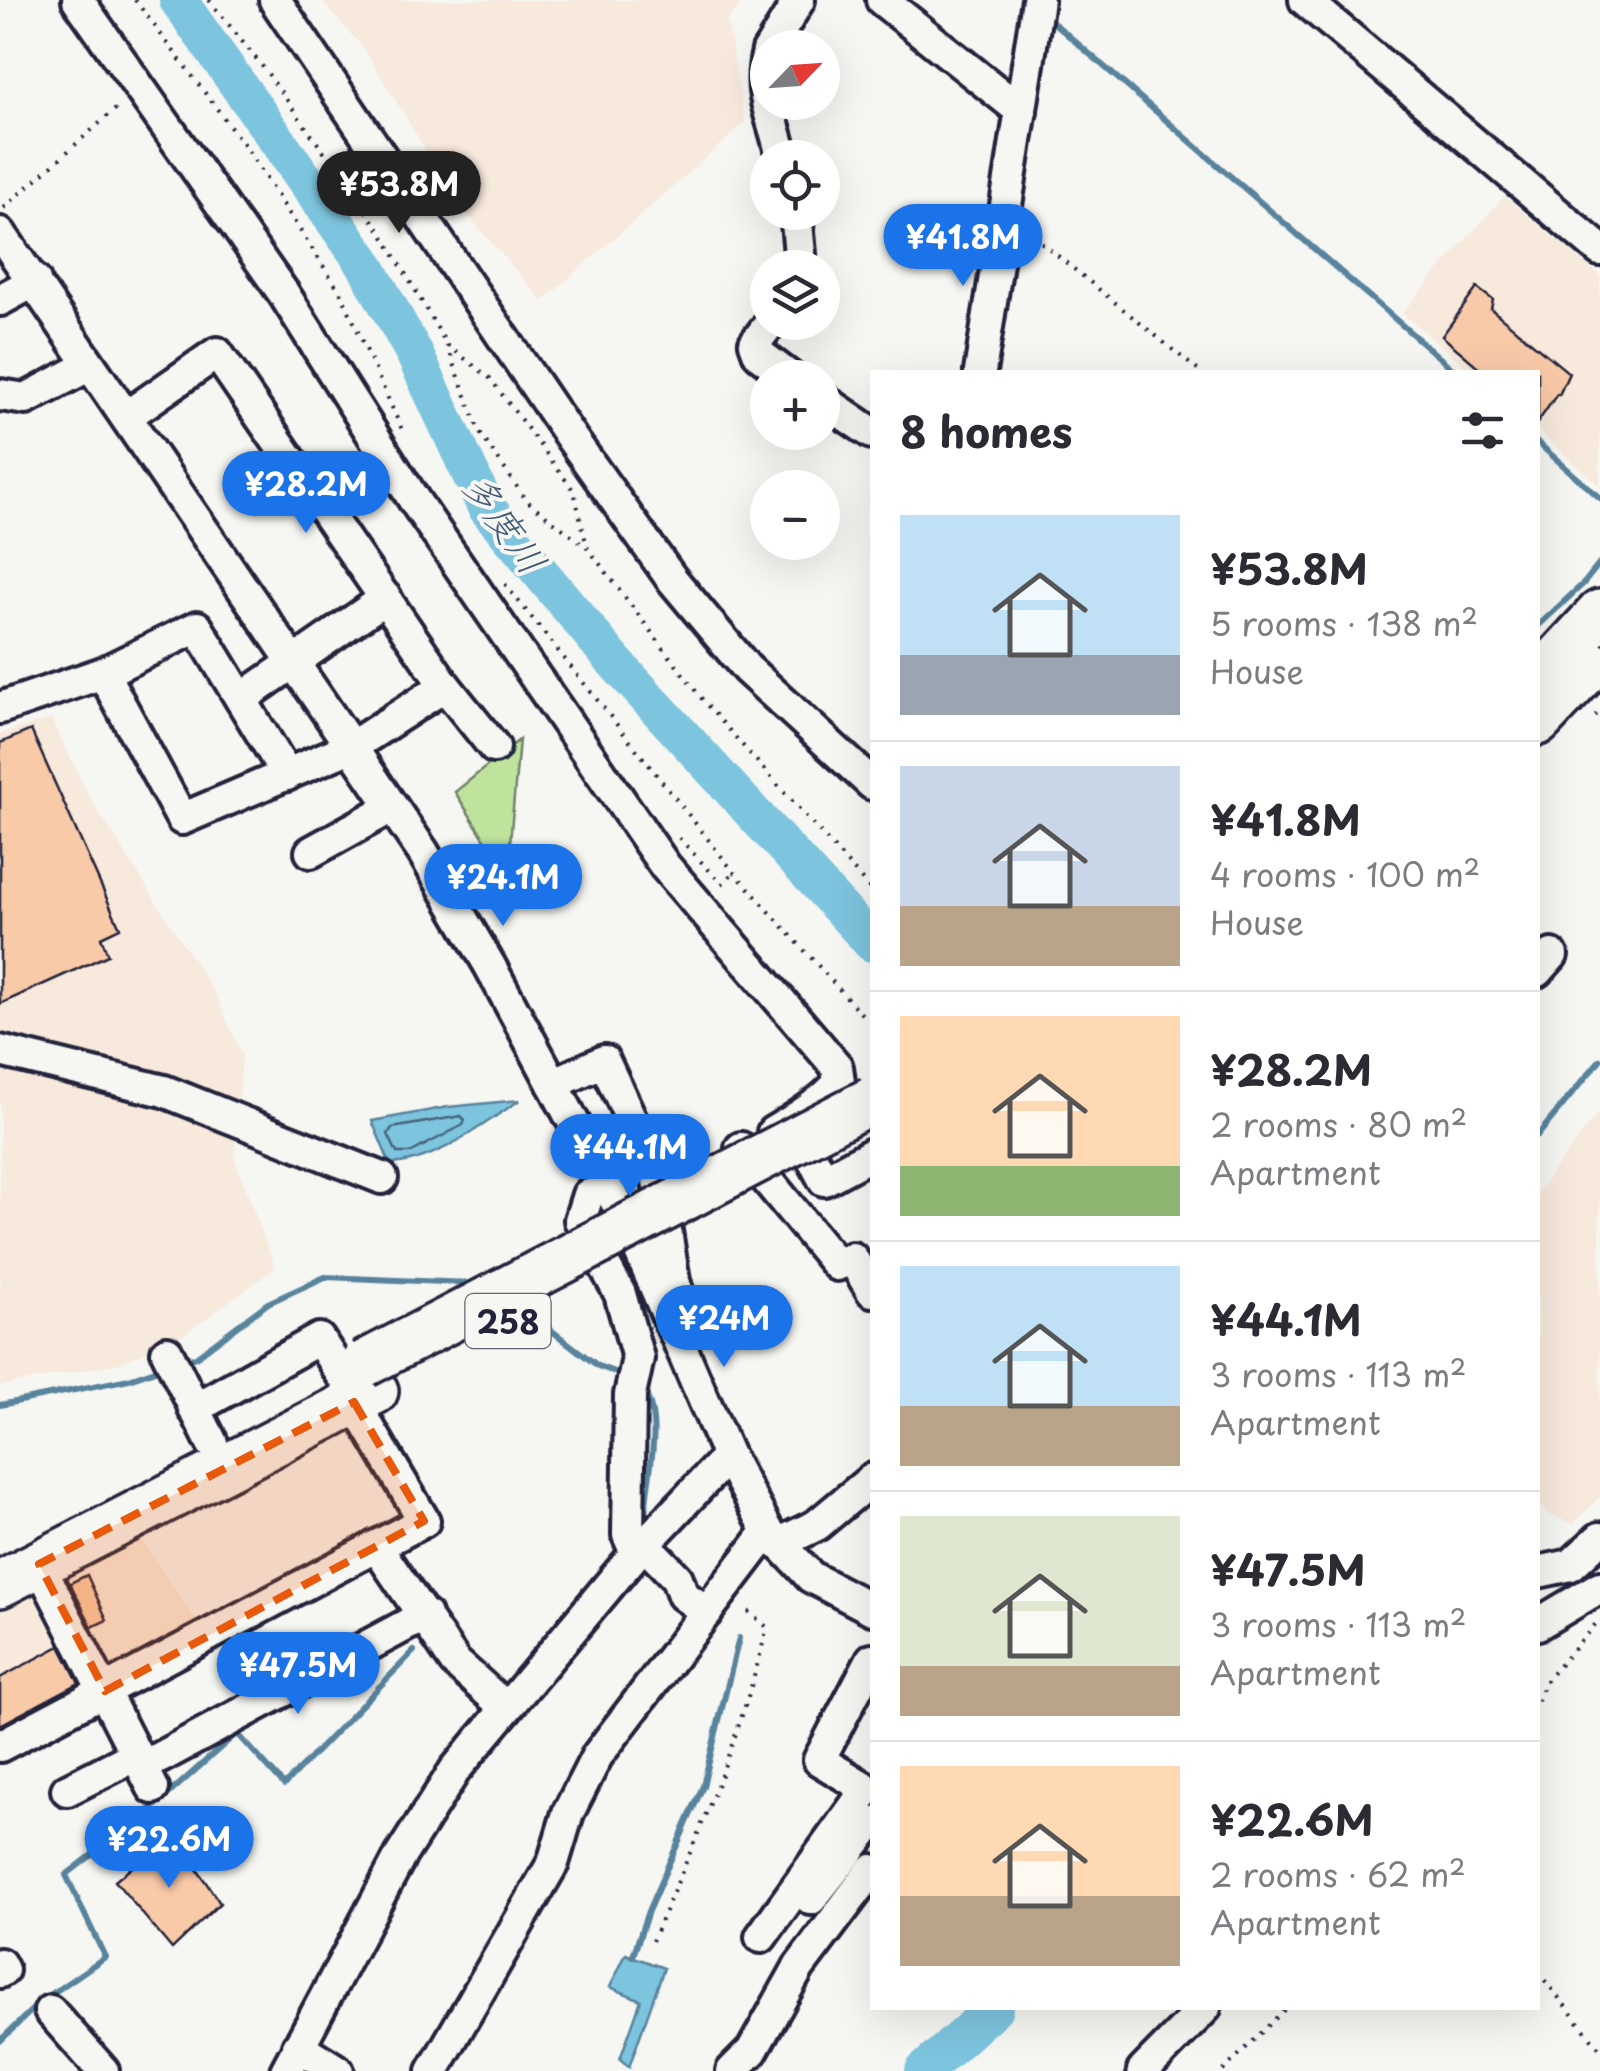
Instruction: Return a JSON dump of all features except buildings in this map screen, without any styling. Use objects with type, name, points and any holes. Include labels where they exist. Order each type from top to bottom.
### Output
[{"type":"highway","points":[[1540,678],[1600,613]]},
{"type":"highway","points":[[1540,720],[1600,656]]},
{"type":"highway","name":"258","points":[[13,1567],[635,1239],[870,1101]]},
{"type":"highway","name":"258","points":[[635,1239],[870,1135]]},
{"type":"highway","name":"258","points":[[13,1567],[203,1426],[359,1383]]},
{"type":"street","points":[[78,0],[284,294],[414,500],[644,837],[837,1067],[839,1082],[833,1090],[793,1122],[659,1190]]},
{"type":"street","points":[[275,0],[572,439],[671,578],[747,669],[870,782]]},
{"type":"street","points":[[780,30],[799,0]]},
{"type":"street","points":[[882,0],[1021,110]]},
{"type":"street","points":[[980,370],[1038,0]]},
{"type":"street","points":[[1304,0],[1600,250]]},
{"type":"street","points":[[0,233],[423,852],[490,966],[635,1239],[728,1456],[773,1538],[810,1577],[870,1609]]},
{"type":"street","points":[[0,300],[35,281]]},
{"type":"street","points":[[757,340],[759,354],[767,360]]},
{"type":"street","points":[[126,416],[217,353],[445,686],[494,747]]},
{"type":"street","points":[[13,397],[88,366]]},
{"type":"street","points":[[840,411],[870,432]]},
{"type":"street","points":[[241,699],[386,598]]},
{"type":"street","points":[[0,708],[103,673],[197,627],[287,775]]},
{"type":"street","points":[[103,673],[182,819],[353,746],[445,686]]},
{"type":"street","points":[[310,852],[392,807]]},
{"type":"street","points":[[0,1051],[164,1091],[382,1178]]},
{"type":"street","points":[[553,1084],[604,1061],[657,1175],[674,1281],[686,1320],[680,1341]]},
{"type":"street","points":[[793,1122],[824,1180],[870,1155]]},
{"type":"street","points":[[741,1148],[836,1265],[852,1258],[870,1288]]},
{"type":"street","points":[[588,1194],[580,1220],[620,1294],[638,1358],[630,1394],[628,1535],[677,1578],[684,1595],[715,1600]]},
{"type":"street","points":[[173,1364],[203,1426]]},
{"type":"street","points":[[0,1746],[424,1521],[359,1383]]},
{"type":"street","points":[[338,2071],[292,2059],[401,1855],[455,1770],[640,1549],[728,1456]]},
{"type":"street","points":[[432,2071],[553,1863],[568,1813],[597,1756],[715,1600],[773,1538],[817,1526],[870,1481]]},
{"type":"street","points":[[1540,1572],[1571,1566],[1600,1538]]},
{"type":"street","points":[[376,1546],[455,1662],[506,1708]]},
{"type":"street","points":[[13,1567],[105,1691],[144,1770]]},
{"type":"street","points":[[1540,1623],[1600,1587]]},
{"type":"street","points":[[67,1790],[144,1770],[424,1614]]},
{"type":"street","points":[[870,1663],[819,1760],[867,1789],[761,1937],[805,1907],[870,1825]]},
{"type":"street","points":[[732,2071],[752,2051],[799,1967],[870,1873]]},
{"type":"street","points":[[1143,2071],[1203,2010]]},
{"type":"street","points":[[50,2011],[103,2071]]},
{"type":"path","points":[[135,0],[245,146],[341,293],[403,433]]},
{"type":"path","points":[[210,0],[266,70],[382,235],[447,345],[480,432],[526,500],[587,548],[705,703],[870,890]]},
{"type":"path","points":[[0,211],[126,100],[133,76]]},
{"type":"path","points":[[1005,215],[1068,261],[1198,370]]},
{"type":"path","points":[[447,345],[489,377],[574,491],[587,548]]},
{"type":"path","points":[[500,578],[734,872],[866,1019]]},
{"type":"path","points":[[652,1942],[716,1796],[755,1679],[767,1628],[715,1600]]},
{"type":"path","points":[[1540,1696],[1544,1684],[1600,1618]]},
{"type":"path","points":[[1540,1974],[1600,2048]]},
{"type":"path","points":[[1223,2071],[1284,2010]]},
{"type":"highlighted area","points":[[354,1402],[424,1521],[105,1691],[39,1564]]},
{"type":"shaded area","points":[[321,0],[746,0],[727,20],[745,123],[543,301],[461,208],[365,50]]},
{"type":"shaded area","points":[[1504,196],[1600,276],[1600,486],[1540,432],[1540,370],[1470,370],[1402,313]]},
{"type":"shaded area","points":[[51,719],[91,800],[215,994],[242,1056],[234,1157],[275,1268],[183,1335],[120,1363],[0,1386],[0,734]]},
{"type":"shaded area","points":[[1600,1110],[1600,1497],[1573,1524],[1552,1516],[1540,1506],[1540,1188]]},
{"type":"shaded area","points":[[137,1534],[200,1626],[0,1736],[0,1608]]},
{"type":"green space","points":[[519,740],[509,854],[498,860],[455,792]]},
{"type":"water","points":[[520,1100],[458,1141],[407,1162],[390,1164],[372,1121],[448,1107]]},
{"type":"water","points":[[626,1954],[664,1968],[629,2067],[620,2059],[641,2000],[610,1987]]},
{"type":"waterway","name":"多度川","points":[[178,0],[365,264],[414,353],[486,507],[613,660],[870,941]]},
{"type":"waterway","points":[[1047,17],[1454,370]]},
{"type":"waterway","points":[[965,370],[980,277]]},
{"type":"waterway","points":[[1540,445],[1600,498]]},
{"type":"waterway","points":[[1540,624],[1600,563]]},
{"type":"waterway","points":[[1540,1133],[1600,1060]]},
{"type":"waterway","points":[[321,1137],[390,1164]]},
{"type":"waterway","points":[[181,1362],[196,1357],[268,1303],[325,1277],[469,1283]]},
{"type":"waterway","points":[[539,1321],[598,1366],[625,1376]]},
{"type":"waterway","points":[[0,1405],[129,1379],[164,1367]]},
{"type":"waterway","points":[[640,1386],[653,1416],[654,1435],[645,1529]]},
{"type":"waterway","points":[[633,1956],[648,1911],[703,1786],[739,1638]]},
{"type":"waterway","points":[[0,2041],[40,2002],[105,1957],[66,1875],[155,1806],[237,1733],[284,1785],[414,1651]]},
{"type":"waterway","name":"多度川","points":[[924,2071],[992,2010]]}]
